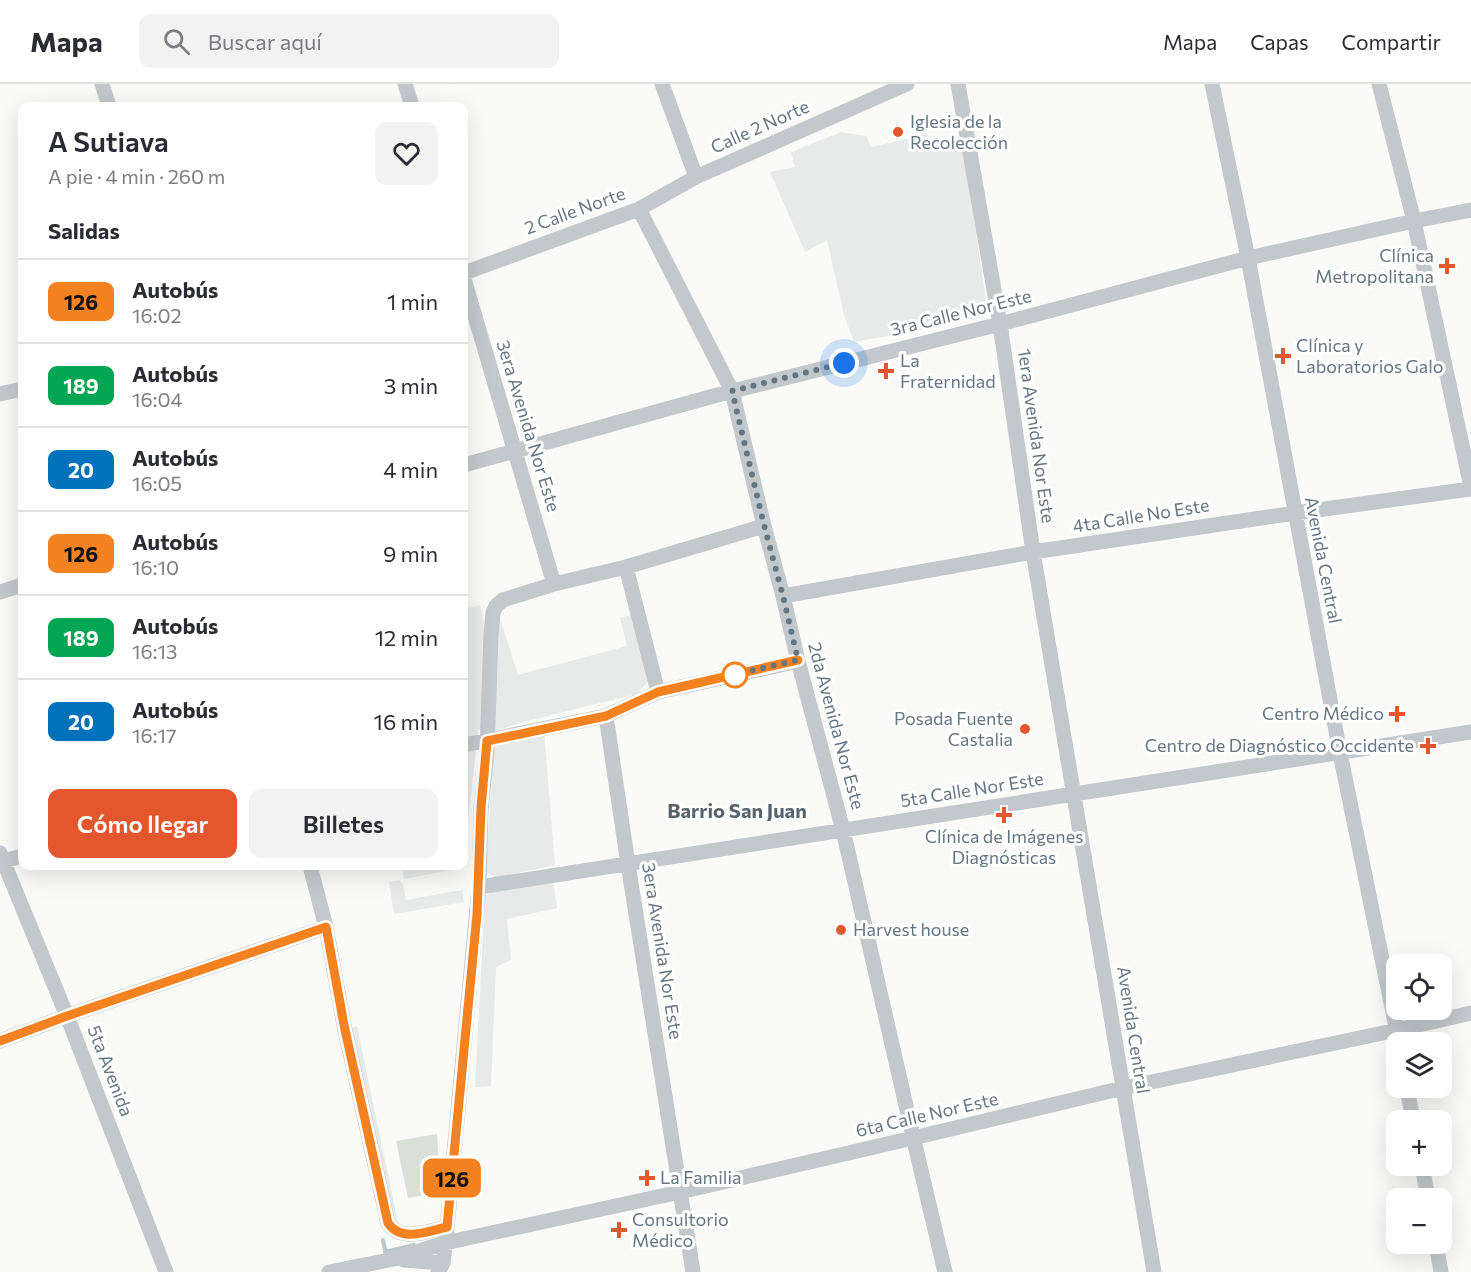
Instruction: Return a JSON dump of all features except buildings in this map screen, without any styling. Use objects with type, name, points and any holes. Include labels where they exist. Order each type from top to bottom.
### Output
[{"type":"street","points":[[102,84],[108,102]]},
{"type":"street","points":[[405,84],[411,102]]},
{"type":"street","points":[[662,84],[696,177]]},
{"type":"street","name":"Calle 2 Norte","points":[[696,177],[907,84]]},
{"type":"street","name":"1era Avenida Nor Este","points":[[958,84],[1000,324],[1033,552],[1074,794]]},
{"type":"street","name":"Avenida Central","points":[[1212,84],[1248,258],[1340,753],[1397,1032]]},
{"type":"street","points":[[1379,84],[1414,221],[1471,488]]},
{"type":"street","name":"2 Calle Norte","points":[[468,272],[639,209],[696,177]]},
{"type":"street","name":"2da Avenida Nor Este","points":[[639,209],[732,391],[798,660],[843,830],[945,1272]]},
{"type":"street","name":"3ra Calle Nor Este","points":[[468,464],[732,391],[1000,324],[1248,258],[1471,210]]},
{"type":"street","name":"3era Avenida Nor Este","points":[[468,292],[554,584]]},
{"type":"street","points":[[0,394],[18,390]]},
{"type":"street","name":"4ta Calle No Este","points":[[783,596],[1033,552],[1471,488]]},
{"type":"street","points":[[442,1269],[479,887],[491,634],[496,606],[503,600],[554,584],[626,567],[764,525]]},
{"type":"street","points":[[626,567],[658,692]]},
{"type":"street","points":[[0,592],[18,586]]},
{"type":"street","points":[[468,744],[606,716],[658,692],[798,660]]},
{"type":"street","name":"3era Avenida Nor Este","points":[[606,716],[693,1272]]},
{"type":"street","name":"5ta Calle Nor Este","points":[[479,887],[1471,732]]},
{"type":"street","name":"Avenida Central","points":[[1074,794],[1154,1272]]},
{"type":"street","points":[[1,858],[18,856]]},
{"type":"street","name":"5ta Avenida","points":[[1,858],[67,1016],[166,1272]]},
{"type":"street","points":[[311,870],[326,927],[345,1030],[388,1223],[396,1232],[409,1235],[447,1227]]},
{"type":"street","points":[[0,1041],[326,927]]},
{"type":"street","name":"6ta Calle Nor Este","points":[[1411,1032],[1471,1013]]},
{"type":"street","name":"6ta Calle Nor Este","points":[[329,1272],[394,1259],[445,1243],[681,1192],[1123,1088],[1386,1038]]},
{"type":"street","points":[[1438,1254],[1441,1272]]},
{"type":"street","name":"6ta Calle Nor Este","points":[[394,1259],[442,1269]]},
{"type":"shaded area","points":[[841,132],[866,136],[872,147],[927,134],[934,142],[963,144],[988,315],[854,342],[844,315],[827,240],[805,252],[770,172],[795,167],[791,152]]},
{"type":"shaded area","points":[[480,605],[487,635],[482,728],[478,730],[468,823],[468,608]]},
{"type":"shaded area","points":[[498,612],[518,675],[627,646],[620,618],[631,615],[649,680],[637,694],[488,733]]},
{"type":"shaded area","points":[[544,730],[555,865],[495,878],[486,871],[493,751],[497,745]]},
{"type":"shaded area","points":[[402,870],[452,870],[404,879]]},
{"type":"shaded area","points":[[399,880],[403,884],[406,900],[462,890],[464,902],[394,914],[389,882]]},
{"type":"shaded area","points":[[553,881],[557,908],[507,919],[511,960],[496,967],[491,1086],[475,1087],[485,897],[491,892]]},
{"type":"shaded area","points":[[357,1026],[398,1223],[387,1225],[343,1030]]},
{"type":"shaded area","points":[[437,1134],[440,1192],[408,1198],[396,1141]]},
{"type":"waterway","points":[[383,1240],[386,1254]]},
{"type":"waterway","points":[[385,1252],[414,1245]]},
{"type":"bus line","name":"126","points":[[0,1041],[326,927],[345,1030],[388,1223],[396,1232],[409,1235],[447,1227],[477,914],[481,808],[487,741],[606,716],[658,692],[798,660]]},
{"type":"place","name":"Iglesia de la Recolección","points":[[898,132]]},
{"type":"place","name":"Clínica Metropolitana","points":[[1447,266]]},
{"type":"place","name":"Clínica y Laboratorios Galo","points":[[1283,356]]},
{"type":"place","name":"La Fraternidad","points":[[886,371]]},
{"type":"place","name":"Centro Médico","points":[[1397,714]]},
{"type":"place","name":"Posada Fuente Castalia","points":[[1025,729]]},
{"type":"place","name":"Centro de Diagnóstico Occidente","points":[[1428,746]]},
{"type":"place","name":"Clínica de Imágenes Diagnósticas","points":[[1004,815]]},
{"type":"place","name":"Harvest house","points":[[841,930]]},
{"type":"place","name":"La Familia","points":[[647,1178]]},
{"type":"place","name":"Consultorio Médico","points":[[619,1230]]},
{"type":"district","name":"Barrio San Juan","points":[[737,811]]},
{"type":"route","points":[[735,675],[728,676],[798,660],[732,391],[844,363]]}]
